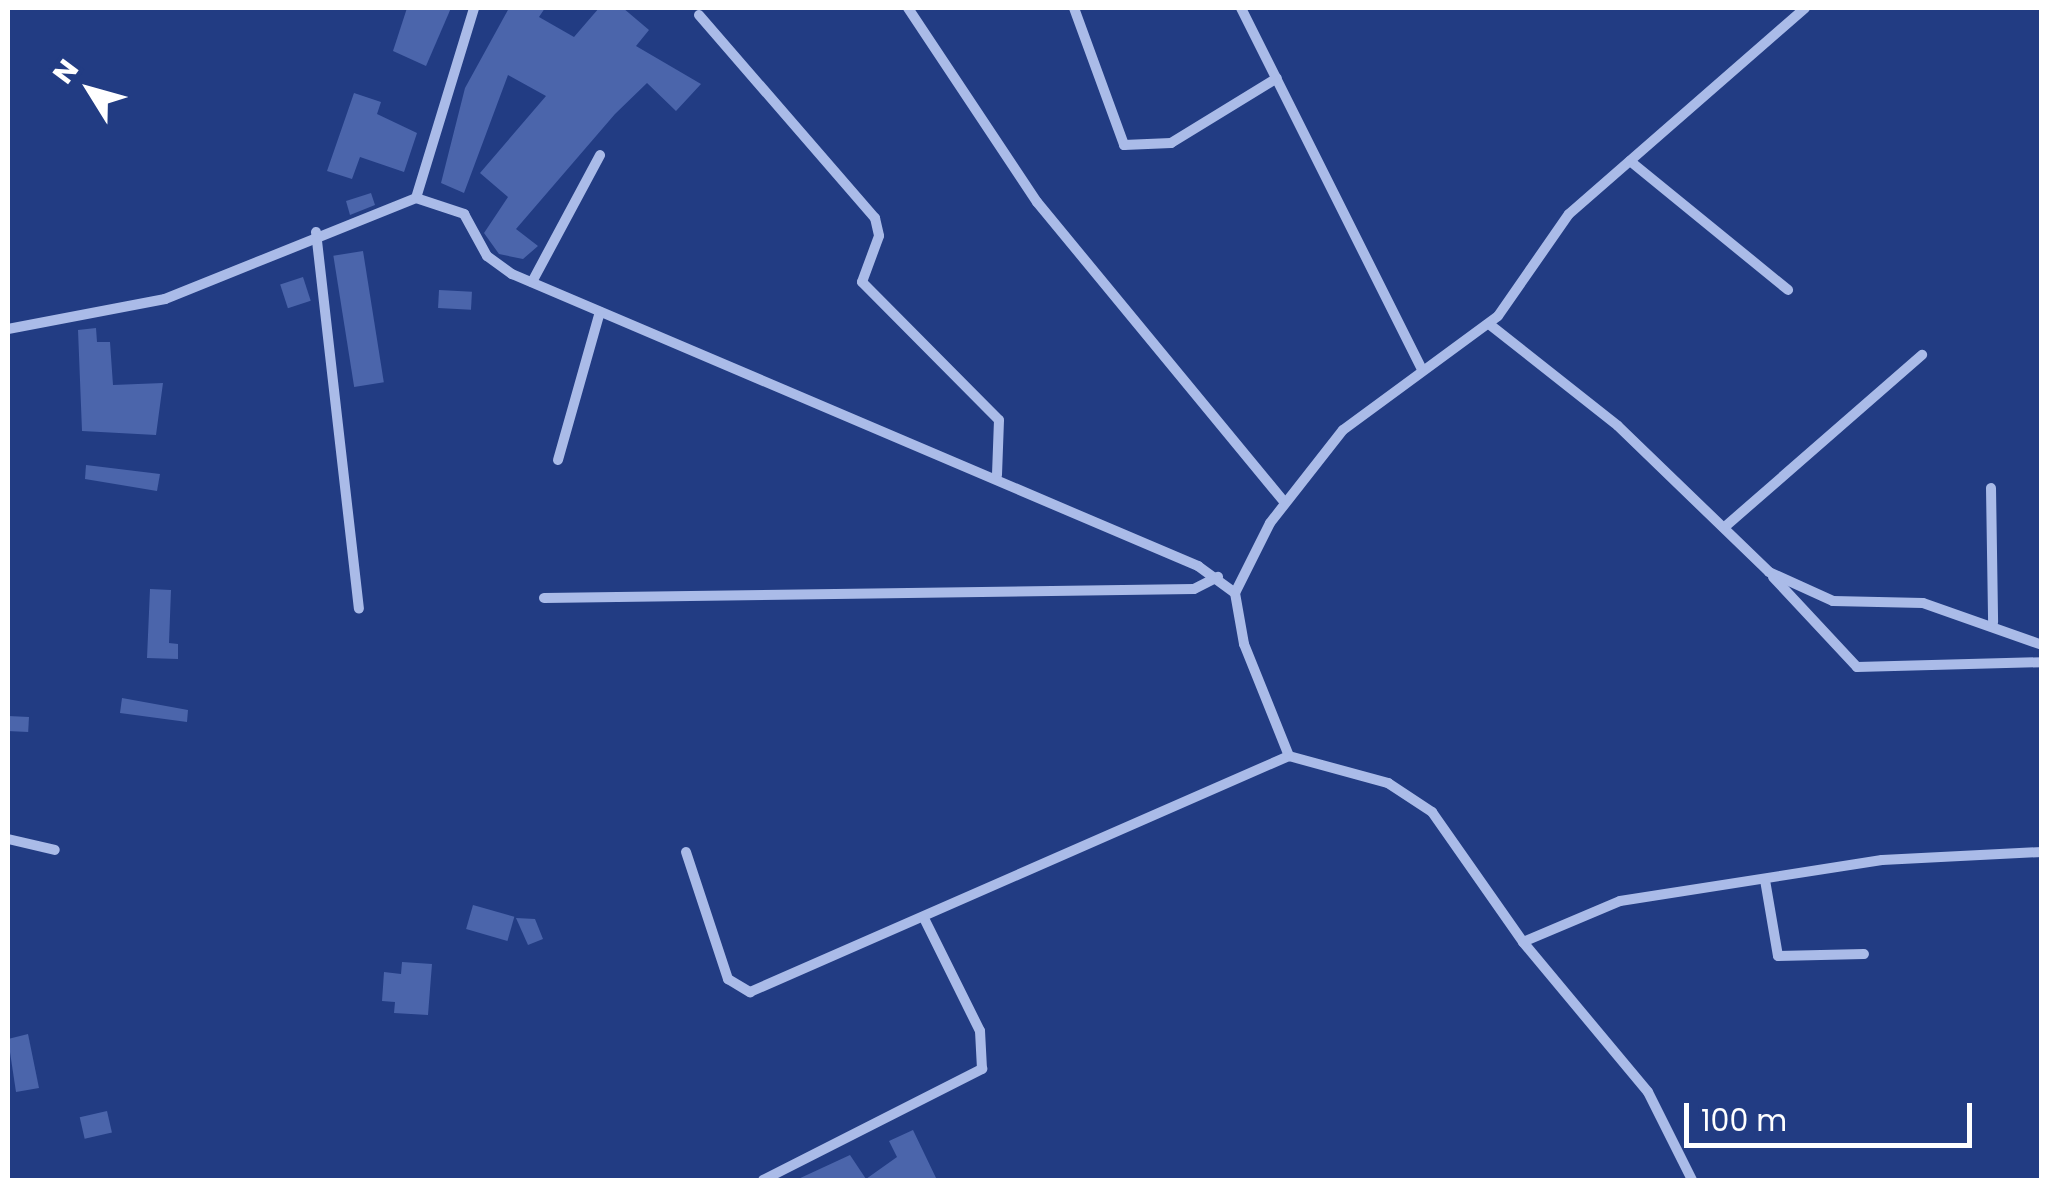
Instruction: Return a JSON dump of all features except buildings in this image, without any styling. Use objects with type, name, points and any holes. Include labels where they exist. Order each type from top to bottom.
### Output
[{"type":"street","points":[[416,198],[474,8]]},
{"type":"street","points":[[908,8],[1037,202],[1284,502]]},
{"type":"street","points":[[1074,8],[1124,145],[1143,151],[1171,143],[1277,78]]},
{"type":"street","points":[[1242,8],[1422,369]]},
{"type":"street","points":[[1235,593],[1284,502],[1343,430],[1422,369],[1490,324],[1569,214],[1805,8]]},
{"type":"street","points":[[699,15],[875,218],[879,236],[862,282],[999,420],[997,475]]},
{"type":"street","points":[[532,282],[600,155]]},
{"type":"street","points":[[1630,161],[1788,290]]},
{"type":"street","points":[[8,330],[165,299],[316,232],[416,198],[464,214],[487,256],[532,282],[997,475],[1218,577],[1235,593],[1244,644],[1289,756]]},
{"type":"street","points":[[316,232],[358,609]]},
{"type":"street","points":[[558,460],[600,312]]},
{"type":"street","points":[[1490,324],[1728,525],[1857,667],[2042,662]]},
{"type":"street","points":[[1728,525],[1922,355]]},
{"type":"street","points":[[1991,488],[1992,622]]},
{"type":"street","points":[[1768,572],[1832,601],[1923,603],[1992,622],[2042,644]]},
{"type":"street","points":[[544,598],[1194,589],[1218,577]]},
{"type":"street","points":[[686,852],[728,979],[740,990],[924,918],[1289,756],[1412,794],[1523,942],[1648,1092],[1692,1180]]},
{"type":"street","points":[[8,839],[55,850]]},
{"type":"street","points":[[1523,942],[1620,901],[1882,860],[2042,852]]},
{"type":"street","points":[[1765,880],[1778,956],[1864,954]]},
{"type":"street","points":[[762,1180],[982,1068],[980,1031],[924,918]]}]
